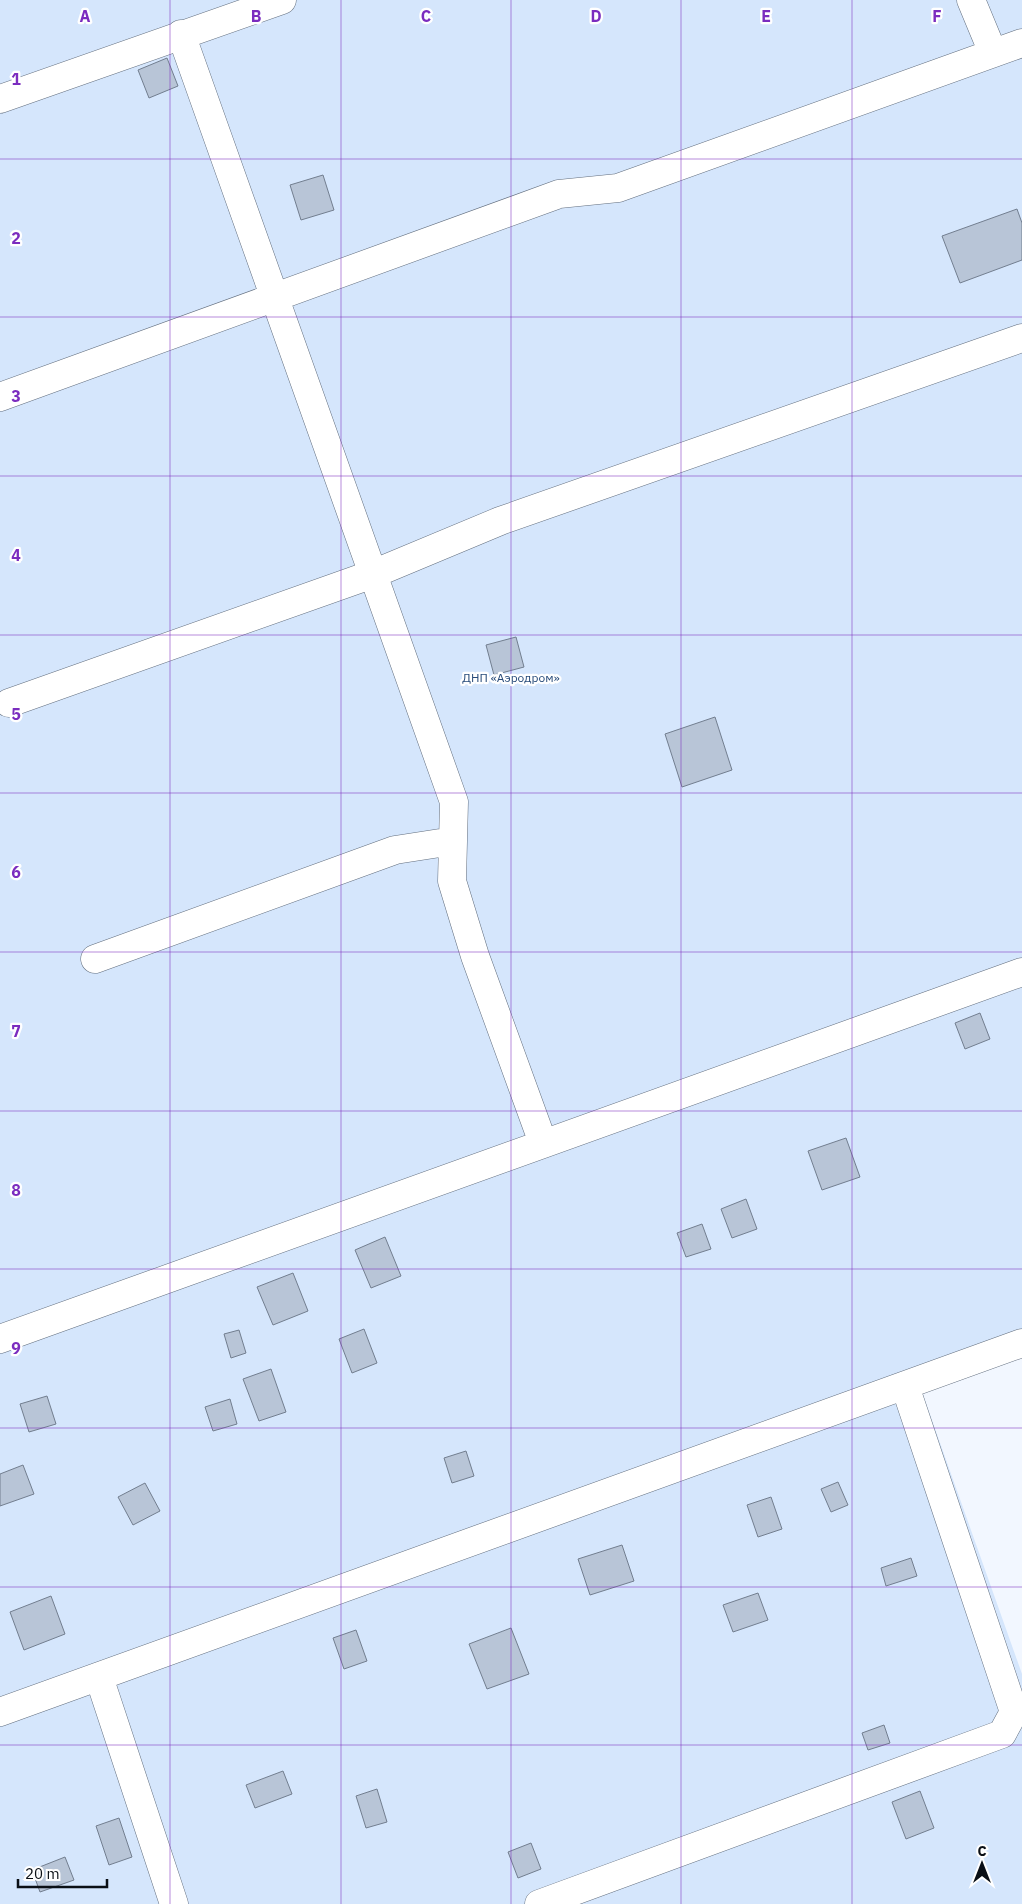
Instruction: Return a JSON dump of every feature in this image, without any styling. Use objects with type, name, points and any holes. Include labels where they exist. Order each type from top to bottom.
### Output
[{"type":"street","points":[[0,99],[282,0]]},
{"type":"street","points":[[971,0],[993,53]]},
{"type":"street","points":[[181,34],[454,802],[452,880],[475,956],[543,1143]]},
{"type":"street","points":[[0,396],[559,194],[618,188],[1022,43]]},
{"type":"street","points":[[9,703],[373,574],[500,521],[1022,338]]},
{"type":"street","points":[[95,959],[395,850],[453,841]]},
{"type":"street","points":[[0,1339],[1022,972]]},
{"type":"street","points":[[0,1712],[1022,1343]]},
{"type":"street","points":[[539,1904],[1002,1734],[1014,1712],[905,1386]]},
{"type":"street","points":[[99,1677],[174,1904]]},
{"type":"green space","name":"ДНП «Аэродром»","points":[[0,0],[1022,0],[1022,1355],[922,1392],[1022,1674],[1022,1904],[0,1904]]},
{"type":"building","points":[[167,58],[178,86],[149,98],[138,70]]},
{"type":"building","points":[[323,175],[334,210],[301,220],[290,185]]},
{"type":"building","points":[[1017,209],[1022,223],[1022,260],[960,283],[942,236]]},
{"type":"building","points":[[516,637],[524,667],[494,675],[486,645]]},
{"type":"building","points":[[715,717],[732,770],[682,787],[665,734]]},
{"type":"building","points":[[980,1013],[990,1039],[965,1049],[955,1023]]},
{"type":"building","points":[[846,1138],[860,1177],[822,1190],[808,1151]]},
{"type":"building","points":[[746,1199],[757,1229],[732,1238],[721,1209]]},
{"type":"building","points":[[702,1224],[711,1249],[686,1257],[677,1233]]},
{"type":"building","points":[[385,1237],[401,1276],[371,1288],[355,1250]]},
{"type":"building","points":[[293,1273],[308,1311],[273,1325],[257,1287]]},
{"type":"building","points":[[364,1329],[377,1363],[352,1373],[339,1339]]},
{"type":"building","points":[[239,1330],[246,1353],[231,1358],[224,1334]]},
{"type":"building","points":[[271,1369],[286,1412],[259,1421],[243,1379]]},
{"type":"building","points":[[47,1396],[56,1424],[29,1432],[20,1404]]},
{"type":"building","points":[[230,1399],[237,1424],[213,1431],[205,1407]]},
{"type":"building","points":[[466,1451],[474,1476],[452,1483],[444,1458]]},
{"type":"building","points":[[23,1465],[34,1494],[0,1506],[0,1474]]},
{"type":"building","points":[[838,1482],[848,1505],[831,1512],[821,1489]]},
{"type":"building","points":[[145,1483],[160,1511],[133,1525],[118,1497]]},
{"type":"building","points":[[771,1497],[782,1529],[758,1537],[747,1505]]},
{"type":"building","points":[[622,1545],[634,1581],[590,1595],[578,1559]]},
{"type":"building","points":[[911,1558],[917,1576],[886,1586],[881,1568]]},
{"type":"building","points":[[758,1593],[768,1620],[733,1632],[723,1605]]},
{"type":"building","points":[[51,1596],[65,1634],[24,1650],[10,1612]]},
{"type":"building","points":[[511,1628],[529,1674],[487,1689],[469,1644]]},
{"type":"building","points":[[356,1630],[367,1661],[344,1669],[333,1638]]},
{"type":"building","points":[[884,1725],[890,1743],[868,1750],[862,1733]]},
{"type":"building","points":[[283,1771],[292,1794],[255,1808],[246,1785]]},
{"type":"building","points":[[377,1789],[387,1822],[366,1828],[356,1796]]},
{"type":"building","points":[[920,1791],[934,1828],[906,1839],[892,1802]]},
{"type":"building","points":[[119,1818],[132,1857],[109,1865],[96,1826]]},
{"type":"building","points":[[531,1843],[541,1869],[518,1878],[508,1852]]},
{"type":"building","points":[[65,1857],[74,1880],[40,1892],[32,1870]]}]
